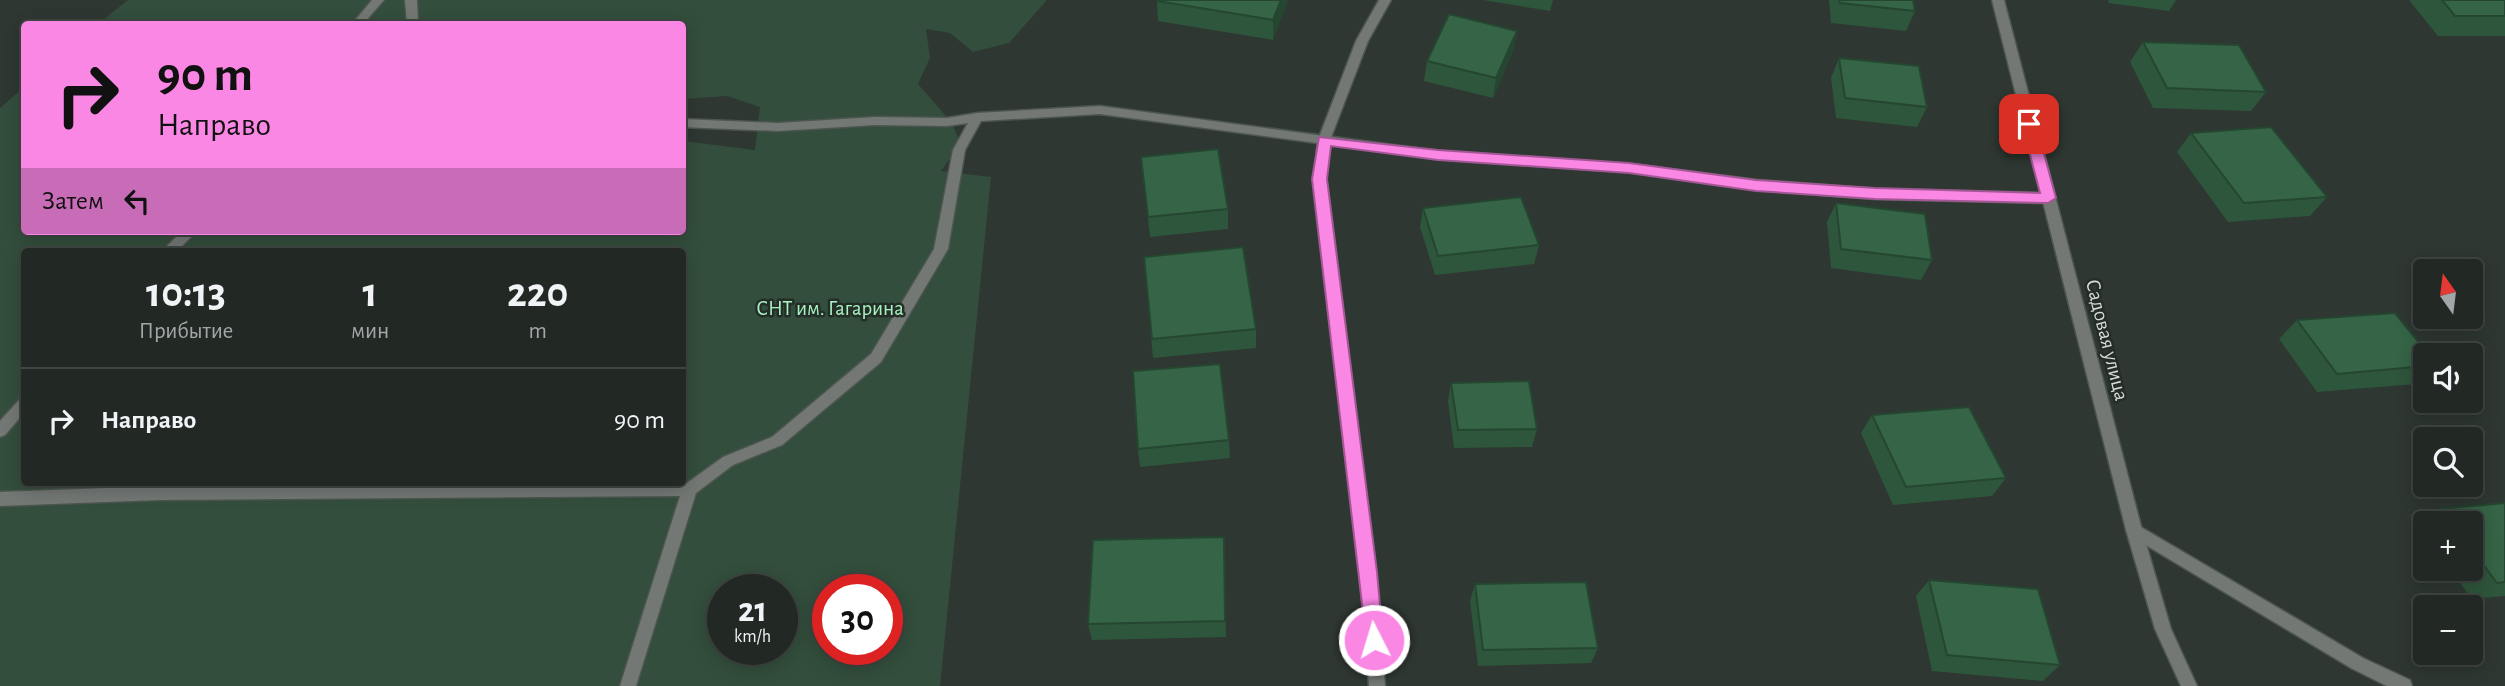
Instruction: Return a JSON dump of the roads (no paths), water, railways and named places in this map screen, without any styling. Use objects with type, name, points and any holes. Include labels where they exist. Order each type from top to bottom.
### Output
[{"type":"street","points":[[360,21],[378,0]]},
{"type":"street","points":[[411,0],[413,21]]},
{"type":"street","points":[[1377,686],[1368,572],[1320,179],[1324,140],[1362,41],[1385,0]]},
{"type":"street","name":"Садовая улица","points":[[1998,0],[2134,530],[2163,629],[2189,686]]},
{"type":"street","points":[[686,123],[778,127],[875,121],[947,121],[1100,110],[1438,155],[1629,168],[1756,186],[1875,194],[2048,198]]},
{"type":"street","points":[[0,499],[159,493],[690,489],[728,461],[777,441],[876,358],[941,249],[959,150],[977,117]]},
{"type":"street","points":[[172,248],[186,235]]},
{"type":"street","points":[[0,431],[21,407]]},
{"type":"street","points":[[628,686],[690,489]]},
{"type":"street","points":[[2134,530],[2357,663],[2404,686]]},
{"type":"park label","name":"СНТ им. Гагарина","points":[[830,308]]}]
